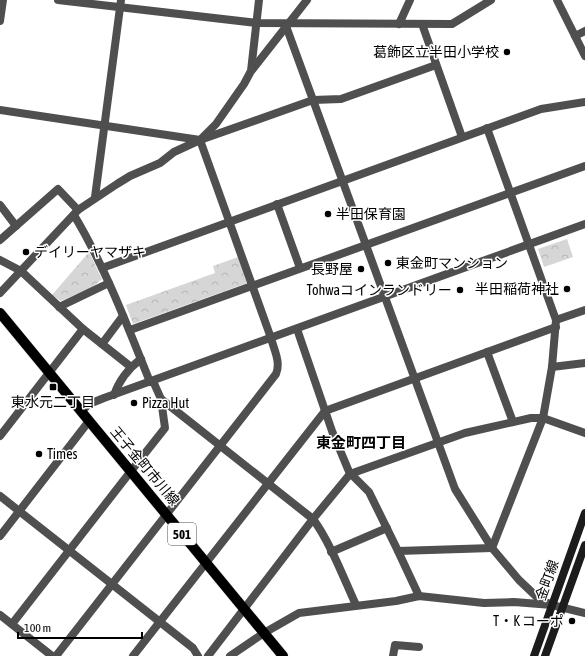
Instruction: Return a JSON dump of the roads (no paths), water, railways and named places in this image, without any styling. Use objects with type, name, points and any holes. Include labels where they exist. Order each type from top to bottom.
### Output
[{"type":"main road","name":"王子金町市川線","points":[[0,313],[283,656]]},
{"type":"main road","name":"金町線","points":[[534,656],[585,513]]},
{"type":"main road","name":"金町線","points":[[545,656],[585,545]]},
{"type":"street","points":[[0,21],[3,0]]},
{"type":"street","points":[[58,0],[120,4],[257,23],[287,25],[452,24],[491,0]]},
{"type":"street","points":[[251,71],[259,0]]},
{"type":"street","points":[[200,140],[216,124],[244,84],[251,71],[307,0]]},
{"type":"street","points":[[399,24],[410,0]]},
{"type":"street","points":[[557,0],[585,56]]},
{"type":"street","points":[[95,197],[120,4]]},
{"type":"street","points":[[422,24],[462,137]]},
{"type":"street","points":[[287,25],[384,297],[455,489],[492,548],[519,580],[538,599],[552,605]]},
{"type":"street","points":[[575,36],[585,31]]},
{"type":"street","points":[[0,293],[76,213],[95,197],[130,176],[160,163],[179,149],[200,140],[313,100],[341,99],[436,65]]},
{"type":"street","points":[[102,268],[541,109],[585,102]]},
{"type":"street","points":[[0,110],[200,140]]},
{"type":"street","points":[[487,128],[556,324],[552,367],[543,418],[492,548]]},
{"type":"street","points":[[56,656],[276,374],[278,368],[278,362],[271,338],[200,140]]},
{"type":"street","points":[[130,330],[585,166]]},
{"type":"street","points":[[0,240],[58,189],[76,213],[130,330],[141,359],[161,399],[165,428],[12,624]]},
{"type":"street","points":[[277,204],[300,268]]},
{"type":"street","points":[[0,205],[16,226]]},
{"type":"street","points":[[82,411],[89,404],[114,394],[585,224]]},
{"type":"street","points":[[0,260],[21,271],[83,329],[131,367]]},
{"type":"street","points":[[59,307],[109,283]]},
{"type":"street","points":[[133,656],[325,411],[487,352],[556,324],[585,310]]},
{"type":"street","points":[[102,344],[123,316]]},
{"type":"street","points":[[0,436],[83,329]]},
{"type":"street","points":[[297,329],[325,411],[351,474],[369,492],[419,596]]},
{"type":"street","points":[[487,352],[513,422]]},
{"type":"street","points":[[114,394],[118,385],[131,367],[141,359]]},
{"type":"street","points":[[552,367],[585,363]]},
{"type":"street","points":[[161,399],[313,519],[318,526],[356,605]]},
{"type":"street","points":[[210,655],[313,519],[351,474],[465,434],[531,418],[543,418],[585,433]]},
{"type":"street","points":[[0,536],[89,421]]},
{"type":"street","points":[[0,496],[193,648],[198,656]]},
{"type":"street","points":[[331,552],[387,528]]},
{"type":"street","points":[[398,551],[492,548]]},
{"type":"street","points":[[230,656],[264,633],[299,613],[396,601],[419,596],[484,603],[514,602],[552,605],[585,612]]},
{"type":"street","points":[[0,615],[52,656]]},
{"type":"street","points":[[393,656],[395,645],[419,647]]},
{"type":"place","name":"葛飾区立半田小学校","points":[[507,52]]},
{"type":"place","name":"半田保育園","points":[[328,214]]},
{"type":"place","name":"デイリーヤマザキ","points":[[26,252]]},
{"type":"place","name":"東金町マンション","points":[[388,263]]},
{"type":"place","name":"長野屋","points":[[361,269]]},
{"type":"place","name":"半田稲荷神社","points":[[567,289]]},
{"type":"place","name":"Tohwaコインランドリー","points":[[460,290]]},
{"type":"place","name":"東水元二丁目","points":[[53,387]]},
{"type":"place","name":"Pizza Hut","points":[[134,403]]},
{"type":"place","name":"Times","points":[[39,454]]},
{"type":"place","name":"T・K コーポ","points":[[572,621]]},
{"type":"district","name":"東金町四丁目","points":[[361,443]]}]
